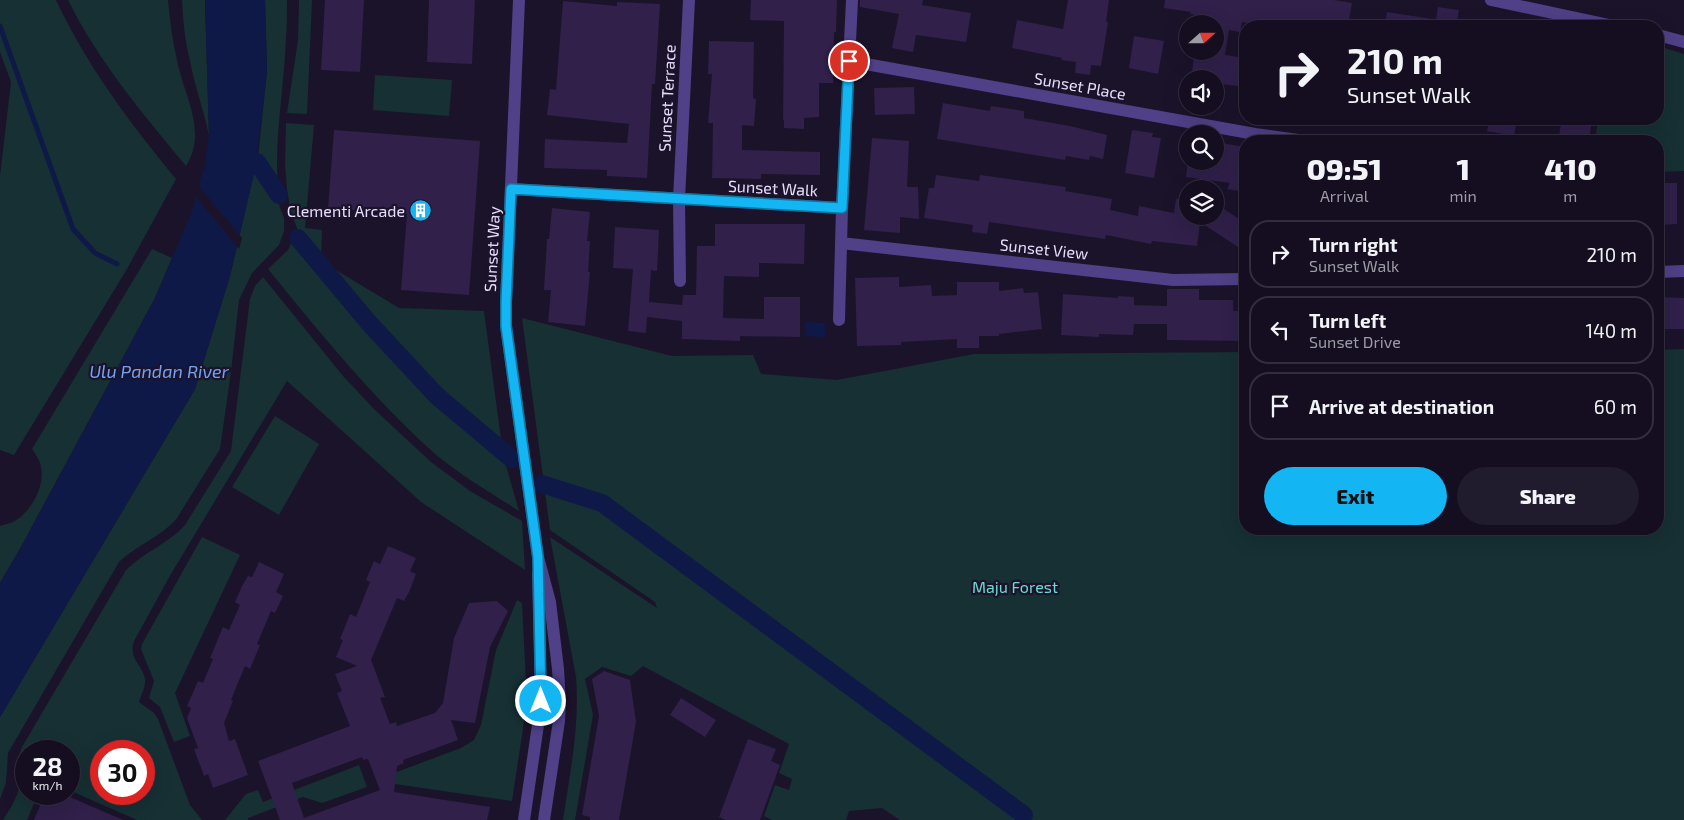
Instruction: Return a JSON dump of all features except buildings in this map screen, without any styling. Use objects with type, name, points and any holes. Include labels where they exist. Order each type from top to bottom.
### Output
[{"type":"street","name":"Sunset Way","points":[[520,0],[506,326],[538,557],[541,701],[524,820]]},
{"type":"street","name":"Sunset Terrace","points":[[679,199],[688,0]]},
{"type":"street","points":[[839,320],[842,208],[852,0]]},
{"type":"street","points":[[1491,0],[1586,20]]},
{"type":"street","points":[[1664,37],[1684,42]]},
{"type":"street","name":"Sunset Place","points":[[849,61],[1262,135]]},
{"type":"street","name":"Sunset Walk","points":[[511,189],[842,208]]},
{"type":"street","points":[[679,199],[680,280]]},
{"type":"street","name":"Sunset View","points":[[841,243],[1173,280],[1239,278]]},
{"type":"street","points":[[1664,272],[1684,272]]},
{"type":"street","name":"Sunset Way","points":[[538,557],[550,602],[560,703],[544,820]]},
{"type":"green space","points":[[0,0],[56,0],[95,71],[142,137],[176,179],[127,269],[14,455],[0,450],[0,176],[11,82],[0,52]]},
{"type":"green space","points":[[68,0],[168,0],[176,57],[190,103],[195,129],[192,154],[186,166],[107,66]]},
{"type":"green space","points":[[182,0],[205,0],[209,136],[188,53]]},
{"type":"green space","points":[[265,0],[287,0],[285,58],[277,152],[278,189],[258,158],[267,71]]},
{"type":"green space","points":[[299,0],[312,0],[307,114],[287,113],[298,40]]},
{"type":"green space","points":[[1664,48],[1684,54],[1684,171],[1664,172],[1664,135],[1596,135],[1597,125],[1664,125]]},
{"type":"green space","points":[[375,75],[452,80],[449,116],[373,110]]},
{"type":"green space","points":[[286,123],[314,125],[305,228],[322,230],[321,261],[399,308],[484,311],[502,447],[438,393],[371,322],[300,236],[291,212],[287,190],[285,164]]},
{"type":"green space","points":[[256,165],[276,197],[284,218],[284,231],[279,245],[252,273],[239,300],[220,449],[171,525],[119,562],[8,753],[6,783],[0,799],[0,717],[195,389],[230,276]]},
{"type":"green space","points":[[293,239],[366,326],[435,400],[503,455],[519,511],[444,461],[411,432],[347,364],[307,317],[268,269],[288,250]]},
{"type":"green space","points":[[152,249],[172,258],[155,298],[0,583],[0,526],[18,519],[28,509],[37,496],[41,481],[40,464],[32,449]]},
{"type":"green space","points":[[263,277],[343,376],[374,409],[431,462],[470,491],[522,521],[525,570],[421,502],[287,381],[171,574],[134,641],[134,657],[145,679],[139,702],[154,713],[158,719],[190,805],[202,820],[137,820],[103,805],[155,805],[155,740],[90,740],[90,799],[80,795],[80,740],[26,740],[126,570],[140,558],[171,538],[185,525],[231,451],[250,299],[255,286]]},
{"type":"green space","name":"Maju Forest","points":[[522,318],[672,356],[753,355],[761,374],[837,380],[974,354],[1239,352],[1239,535],[1664,535],[1664,350],[1684,349],[1684,820],[900,820],[882,808],[849,811],[846,820],[772,820],[764,816],[775,785],[789,790],[792,779],[779,773],[789,744],[643,666],[631,676],[602,667],[585,679],[593,715],[575,820],[563,820],[574,749],[577,695],[576,677],[550,537],[657,608],[655,602],[550,530]]},
{"type":"green space","points":[[275,416],[319,444],[279,515],[232,487]]},
{"type":"green space","points":[[202,537],[240,555],[175,693],[190,736],[174,742],[160,707],[149,698],[154,681],[141,649],[142,644]]},
{"type":"green space","points":[[517,600],[522,603],[527,702],[512,801],[388,783],[386,776],[461,748],[474,740],[481,725],[496,650]]},
{"type":"green space","points":[[359,765],[367,787],[322,803],[303,797],[248,818],[248,820],[225,820],[246,794],[258,790],[263,802]]},
{"type":"green space","points":[[15,798],[15,805],[33,805],[27,820],[3,820]]},
{"type":"water","name":"Ulu Pandan River","points":[[205,0],[265,0],[267,71],[256,165],[230,276],[195,389],[0,717],[0,583],[155,298],[192,211],[205,165],[209,136]]},
{"type":"water","points":[[805,322],[825,323],[825,337],[805,336]]},
{"type":"pier","points":[[197,184],[242,238],[239,249],[194,194]]},
{"type":"waterway","points":[[0,26],[73,229],[95,253],[117,264]]},
{"type":"waterway","points":[[257,162],[279,195]]},
{"type":"waterway","points":[[298,238],[369,323],[437,396],[512,459]]},
{"type":"waterway","points":[[542,484],[602,503],[1024,815]]},
{"type":"place","name":"Clementi Arcade","points":[[421,211]]},
{"type":"route","points":[[541,701],[537,596],[538,557],[506,326],[511,189],[842,208],[849,61]]}]
